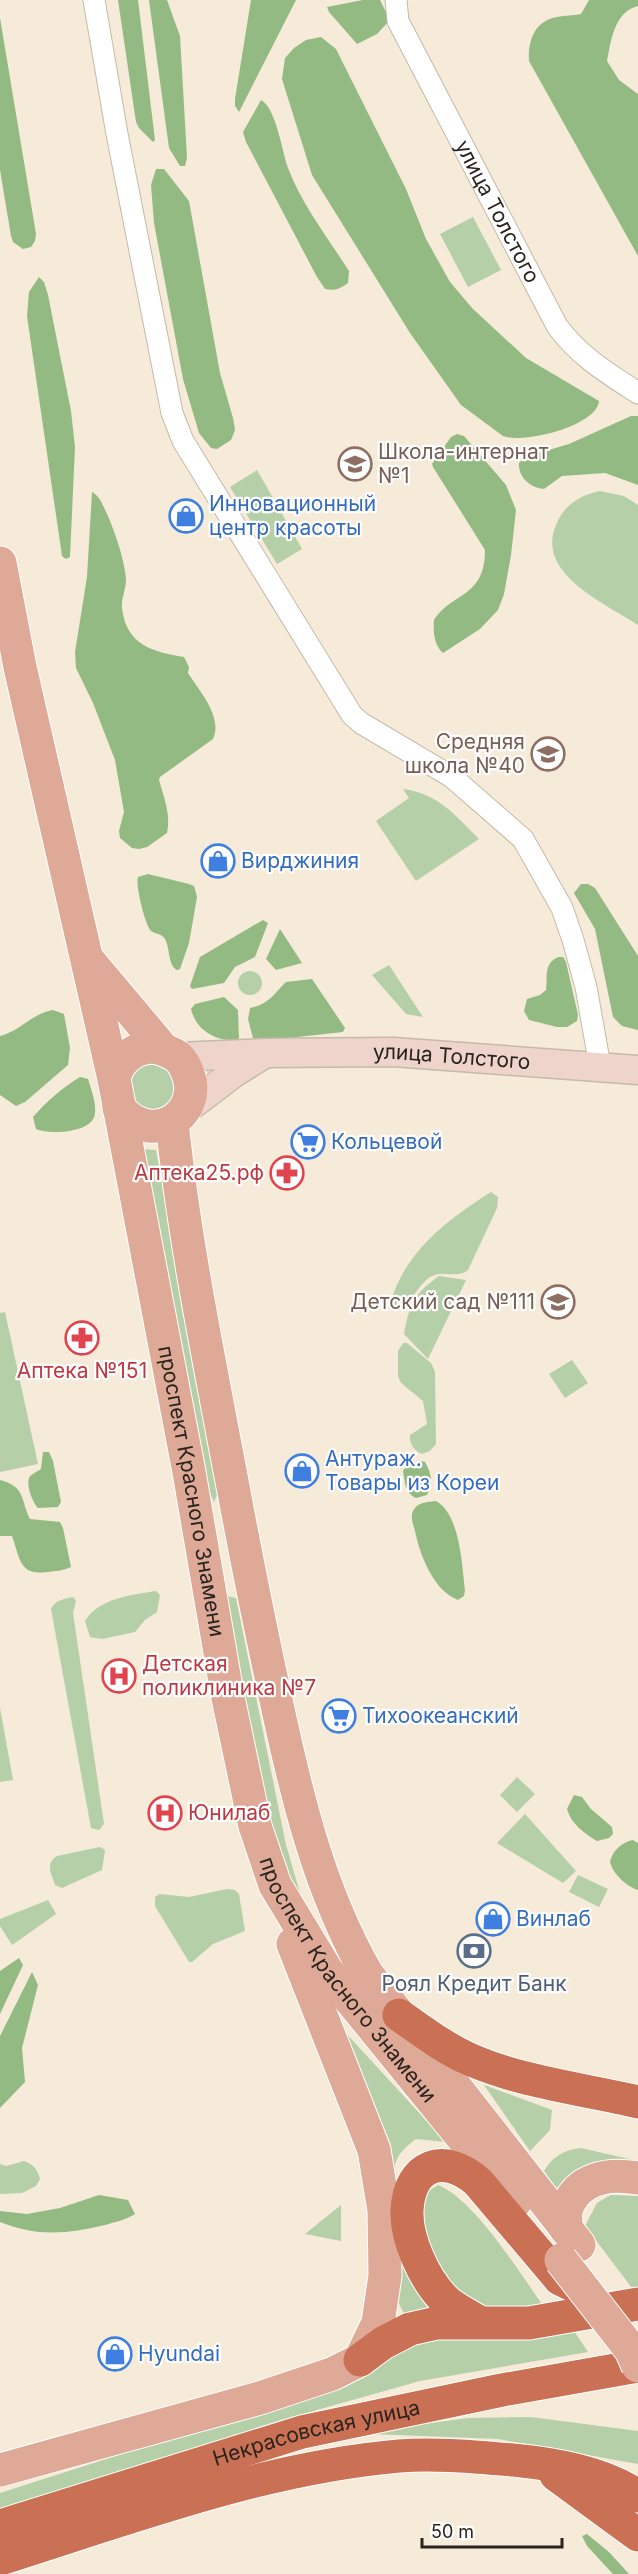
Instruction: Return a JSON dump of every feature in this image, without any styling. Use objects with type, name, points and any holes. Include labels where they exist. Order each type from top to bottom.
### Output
[{"type":"highway","points":[[399,2015],[442,2045],[468,2059],[506,2073],[638,2102]]},
{"type":"highway","points":[[477,2322],[445,2300],[433,2285],[415,2248],[407,2213],[411,2186],[419,2174],[437,2165],[453,2166],[465,2171],[564,2250]]},
{"type":"highway","points":[[360,2360],[383,2343],[410,2329],[437,2323],[529,2324],[638,2304]]},
{"type":"highway","name":"Некрасовская улица","points":[[0,2526],[302,2432],[502,2390],[637,2352]]},
{"type":"highway","name":"Некрасовская улица","points":[[0,2559],[223,2489],[327,2467],[400,2456],[478,2457],[537,2462],[577,2470],[634,2491]]},
{"type":"highway","points":[[537,2462],[575,2487],[638,2535]]},
{"type":"main road","name":"проспект Красного Знамени","points":[[0,562],[20,667],[116,1094],[199,1532],[227,1693],[255,1826],[275,1885],[327,1971],[564,2250],[587,2292],[637,2352]]},
{"type":"main road","name":"проспект Красного Знамени","points":[[84,955],[189,1074],[190,1098],[177,1118],[181,1204],[240,1526],[290,1766],[311,1842],[337,1914],[367,1974],[399,2015],[637,2352]]},
{"type":"main road","points":[[171,1053],[151,1047],[131,1054],[122,1061],[116,1094],[129,1120],[146,1127],[158,1126],[177,1118],[235,1072],[265,1053]]},
{"type":"main road","name":"улица Толстого","points":[[171,1053],[393,1052],[638,1070]]},
{"type":"main road","points":[[199,1532],[210,1525],[223,1522],[240,1526]]},
{"type":"main road","points":[[0,2470],[260,2398],[332,2374],[360,2360],[378,2323],[385,2276],[386,2223],[376,2160],[350,2086],[286,1923],[275,1885]]},
{"type":"main road","points":[[564,2250],[566,2210],[577,2192],[595,2178],[624,2176],[638,2178]]},
{"type":"main road","points":[[502,2390],[638,2382]]},
{"type":"street","points":[[94,0],[117,134],[172,413],[183,441],[352,715],[361,723],[452,777],[523,839],[557,899],[573,940],[586,987],[600,1066]]},
{"type":"street","name":"улица Толстого","points":[[396,0],[398,21],[557,326],[570,344],[588,360],[638,393]]},
{"type":"green space","points":[[118,0],[138,0],[155,140],[153,142],[136,122]]},
{"type":"green space","points":[[149,0],[167,0],[180,36],[187,158],[185,166],[180,166],[169,148]]},
{"type":"green space","points":[[251,0],[296,0],[239,112],[235,106],[235,99]]},
{"type":"green space","points":[[363,0],[380,0],[390,20],[377,34],[357,44],[327,7]]},
{"type":"green space","points":[[589,0],[638,0],[638,6],[624,14],[615,28],[607,61],[619,80],[638,94],[638,256],[529,61],[531,39],[538,27],[549,19],[581,14]]},
{"type":"green space","points":[[0,18],[36,234],[31,247],[23,249],[13,242],[11,236],[0,170]]},
{"type":"green space","points":[[321,37],[336,49],[406,189],[426,239],[450,282],[472,308],[526,358],[599,401],[595,410],[586,418],[558,431],[542,435],[513,438],[503,436],[461,405],[410,333],[312,175],[282,79],[285,58],[294,48],[306,40]]},
{"type":"green space","points":[[261,100],[275,121],[288,168],[300,195],[349,271],[348,283],[340,288],[325,289],[317,277],[246,142],[243,132]]},
{"type":"green space","points":[[156,169],[164,169],[189,201],[220,373],[235,430],[231,440],[217,449],[211,448],[199,433],[183,379],[154,223],[151,185]]},
{"type":"green space","points":[[473,217],[501,270],[468,287],[440,234]]},
{"type":"green space","points":[[39,277],[44,282],[48,295],[71,411],[75,447],[70,557],[66,559],[62,556],[27,316],[29,292]]},
{"type":"green space","points":[[631,416],[638,416],[638,485],[605,473],[562,476],[544,489],[534,487],[523,478],[519,463],[525,457],[569,444]]},
{"type":"green space","points":[[457,434],[464,436],[506,485],[516,510],[504,594],[498,610],[480,629],[443,653],[435,638],[434,620],[441,611],[474,586],[484,566],[485,550],[432,464],[451,437]]},
{"type":"green space","points":[[257,470],[302,549],[277,564],[230,487]]},
{"type":"green space","points":[[600,491],[624,496],[638,505],[638,625],[576,584],[563,571],[555,557],[552,541],[560,516],[574,501]]},
{"type":"green space","points":[[92,492],[104,508],[122,556],[126,580],[122,608],[129,631],[135,638],[152,649],[184,657],[189,667],[188,673],[209,705],[215,722],[213,739],[160,777],[168,813],[167,833],[147,847],[139,849],[132,848],[120,838],[119,831],[124,812],[115,760],[93,703],[76,668],[75,652],[87,577]]},
{"type":"green space","points":[[403,789],[437,801],[479,839],[416,881],[376,821],[409,798]]},
{"type":"green space","points":[[148,874],[194,886],[197,897],[189,943],[180,969],[177,970],[171,961],[165,938],[151,931],[143,913],[137,881],[138,877]]},
{"type":"green space","points":[[581,884],[588,884],[595,888],[638,956],[638,1030],[622,1026],[613,1017],[595,929],[574,893]]},
{"type":"green space","points":[[263,920],[268,923],[255,957],[235,967],[224,983],[192,989],[190,986],[200,957]]},
{"type":"green space","points":[[280,929],[302,963],[276,970],[266,959]]},
{"type":"green space","points":[[558,957],[563,957],[566,962],[578,1015],[577,1021],[567,1027],[557,1027],[529,1020],[524,1011],[527,999],[540,995],[546,990],[548,967]]},
{"type":"green space","points":[[389,965],[423,1017],[406,1014],[372,975]]},
{"type":"green space","points":[[245,971],[255,971],[262,978],[262,988],[255,995],[245,995],[238,988],[238,978]]},
{"type":"green space","points":[[312,979],[345,1028],[343,1032],[261,1041],[253,1038],[248,1019],[250,1008],[266,1001],[286,982]]},
{"type":"green space","points":[[224,997],[238,1010],[239,1038],[237,1040],[215,1037],[202,1029],[191,1009],[195,1004]]},
{"type":"green space","points":[[53,1010],[64,1014],[70,1048],[68,1065],[25,1102],[16,1106],[0,1095],[0,1036]]},
{"type":"green space","points":[[144,1062],[167,1065],[178,1093],[161,1111],[138,1108],[127,1080]]},
{"type":"green space","points":[[80,1077],[88,1079],[92,1091],[95,1109],[93,1120],[87,1125],[70,1131],[51,1132],[36,1129],[33,1117],[55,1095]]},
{"type":"green space","points":[[141,1149],[156,1150],[218,1493],[214,1502],[209,1491]]},
{"type":"green space","points":[[491,1192],[498,1197],[497,1208],[468,1270],[459,1274],[439,1274],[430,1277],[404,1306],[400,1309],[395,1307],[391,1301],[398,1283],[418,1252],[444,1225]]},
{"type":"green space","points":[[439,1276],[466,1280],[428,1359],[404,1334],[414,1301],[423,1289]]},
{"type":"green space","points":[[5,1312],[38,1464],[0,1472],[0,1313]]},
{"type":"green space","points":[[403,1343],[407,1343],[431,1363],[435,1372],[436,1444],[430,1451],[422,1454],[414,1449],[410,1435],[427,1424],[423,1401],[401,1383],[398,1376],[398,1351]]},
{"type":"green space","points":[[572,1360],[588,1383],[565,1398],[549,1374]]},
{"type":"green space","points":[[43,1452],[49,1452],[53,1461],[61,1502],[58,1507],[38,1508],[29,1490],[29,1478],[41,1469]]},
{"type":"green space","points":[[421,1461],[427,1466],[431,1482],[427,1495],[416,1498],[408,1490],[403,1471],[408,1464]]},
{"type":"green space","points":[[0,1480],[18,1490],[30,1519],[60,1522],[71,1567],[38,1573],[22,1564],[12,1536],[0,1536]]},
{"type":"green space","points":[[436,1501],[450,1517],[461,1554],[465,1590],[464,1596],[458,1600],[441,1588],[429,1571],[420,1550],[413,1522],[412,1513],[417,1506]]},
{"type":"green space","points":[[156,1591],[160,1595],[157,1612],[145,1620],[135,1632],[102,1639],[90,1637],[85,1621],[98,1607],[116,1599]]},
{"type":"green space","points":[[227,1596],[236,1598],[286,1845],[308,1920],[277,1848],[222,1598]]},
{"type":"green space","points":[[73,1597],[76,1601],[73,1613],[104,1824],[99,1830],[91,1828],[51,1609],[57,1602]]},
{"type":"green space","points":[[0,1708],[13,1780],[0,1782]]},
{"type":"green space","points":[[517,1777],[535,1794],[517,1812],[500,1795]]},
{"type":"green space","points":[[574,1795],[582,1797],[591,1809],[612,1827],[613,1834],[609,1838],[597,1841],[575,1824],[567,1809]]},
{"type":"green space","points":[[525,1814],[576,1871],[563,1883],[497,1843]]},
{"type":"green space","points":[[633,1840],[638,1843],[638,1890],[621,1879],[610,1862],[618,1848]]},
{"type":"green space","points":[[100,1847],[105,1850],[102,1870],[62,1888],[55,1885],[50,1869],[53,1859],[57,1856]]},
{"type":"green space","points":[[578,1875],[608,1889],[599,1907],[569,1892]]},
{"type":"green space","points":[[227,1889],[235,1890],[239,1894],[245,1931],[213,1944],[189,1962],[155,1906],[155,1897],[160,1894],[189,1897]]},
{"type":"green space","points":[[48,1900],[56,1914],[12,1945],[0,1926],[0,1919]]},
{"type":"green space","points":[[19,1958],[23,1965],[0,2014],[0,1971]]},
{"type":"green space","points":[[32,1972],[38,1985],[22,2048],[25,2082],[0,2108],[0,2036]]},
{"type":"green space","points":[[343,2030],[446,2142],[416,2139],[409,2144],[397,2159],[392,2186],[385,2137],[375,2106]]},
{"type":"green space","points":[[484,2085],[552,2110],[550,2130],[530,2151]]},
{"type":"green space","points":[[581,2148],[638,2161],[638,2170],[558,2191],[544,2171],[551,2161],[560,2155],[569,2150]]},
{"type":"green space","points":[[24,2161],[33,2166],[38,2173],[40,2179],[36,2186],[22,2193],[0,2194],[0,2164],[6,2166]]},
{"type":"green space","points":[[438,2185],[452,2193],[481,2220],[542,2304],[517,2310],[478,2307],[444,2283],[425,2240],[421,2202],[430,2190]]},
{"type":"green space","points":[[99,2195],[128,2200],[135,2214],[105,2225],[65,2232],[27,2230],[0,2222],[0,2211],[27,2214],[60,2208]]},
{"type":"green space","points":[[611,2195],[638,2196],[638,2291],[635,2292],[585,2226],[597,2203]]},
{"type":"green space","points":[[341,2205],[341,2241],[305,2234]]},
{"type":"green space","points":[[399,2241],[410,2279],[431,2313],[406,2317],[397,2300]]},
{"type":"green space","points":[[574,2331],[588,2352],[420,2381],[317,2410],[0,2509],[0,2493],[359,2378],[411,2343],[430,2337]]},
{"type":"green space","points":[[531,2417],[638,2431],[638,2464],[498,2439],[371,2434],[371,2431],[468,2418]]},
{"type":"green space","points":[[587,2534],[609,2552],[629,2574],[613,2574],[587,2546],[582,2536]]},
{"type":"place","name":"Школа-интернат №1","points":[[355,464]]},
{"type":"place","name":"Инновационный центр красоты","points":[[186,516]]},
{"type":"place","name":"Средняя школа №40","points":[[548,754]]},
{"type":"place","name":"Вирджиния","points":[[218,861]]},
{"type":"place","name":"Кольцевой","points":[[308,1142]]},
{"type":"place","name":"Аптека25.рф","points":[[287,1173]]},
{"type":"place","name":"Детский сад №111","points":[[558,1302]]},
{"type":"place","name":"Аптека №151","points":[[82,1338]]},
{"type":"place","name":"Антураж. Товары из Кореи","points":[[302,1471]]},
{"type":"place","name":"Детская поликлиника №7","points":[[119,1676]]},
{"type":"place","name":"Тихоокеанский","points":[[339,1716]]},
{"type":"place","name":"Юнилаб","points":[[165,1813]]},
{"type":"place","name":"Винлаб","points":[[493,1919]]},
{"type":"place","name":"Роял Кредит Банк","points":[[474,1951]]},
{"type":"place","name":"Hyundai","points":[[115,2354]]}]
